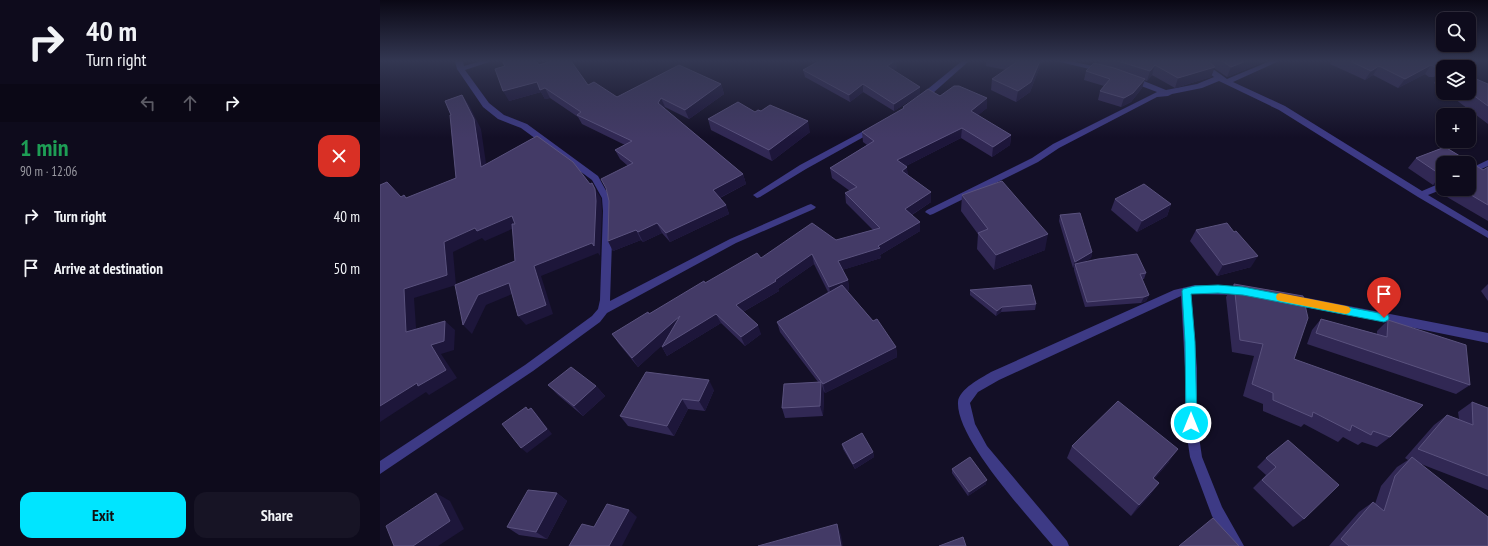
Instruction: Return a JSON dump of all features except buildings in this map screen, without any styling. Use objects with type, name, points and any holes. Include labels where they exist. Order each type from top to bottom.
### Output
[{"type":"street","points":[[474,86],[486,105],[501,117],[524,126],[595,178],[606,198],[608,211],[605,300],[603,310]]},
{"type":"street","points":[[913,105],[935,86]]},
{"type":"street","points":[[1152,86],[1168,94]]},
{"type":"street","points":[[930,212],[1035,160],[1056,146],[1155,95],[1168,94],[1197,86]]},
{"type":"street","points":[[1236,86],[1282,108],[1420,195],[1488,235]]},
{"type":"street","points":[[757,194],[803,167],[880,126]]},
{"type":"street","points":[[1476,169],[1488,163]]},
{"type":"street","points":[[1420,195],[1436,188]]},
{"type":"street","points":[[380,468],[529,368],[596,319],[603,310],[733,242],[811,207]]},
{"type":"street","points":[[1062,546],[983,450],[969,426],[964,402],[974,388],[995,376],[1178,293],[1195,289],[1218,289],[1251,292]]},
{"type":"street","points":[[1186,291],[1190,345],[1191,423],[1196,457],[1217,511],[1237,546]]},
{"type":"street","points":[[1281,297],[1488,338]]},
{"type":"slow traffic","points":[[1280,297],[1346,310]]},
{"type":"route","points":[[1191,423],[1190,330],[1186,291],[1195,289],[1218,289],[1266,294],[1384,318]]}]
